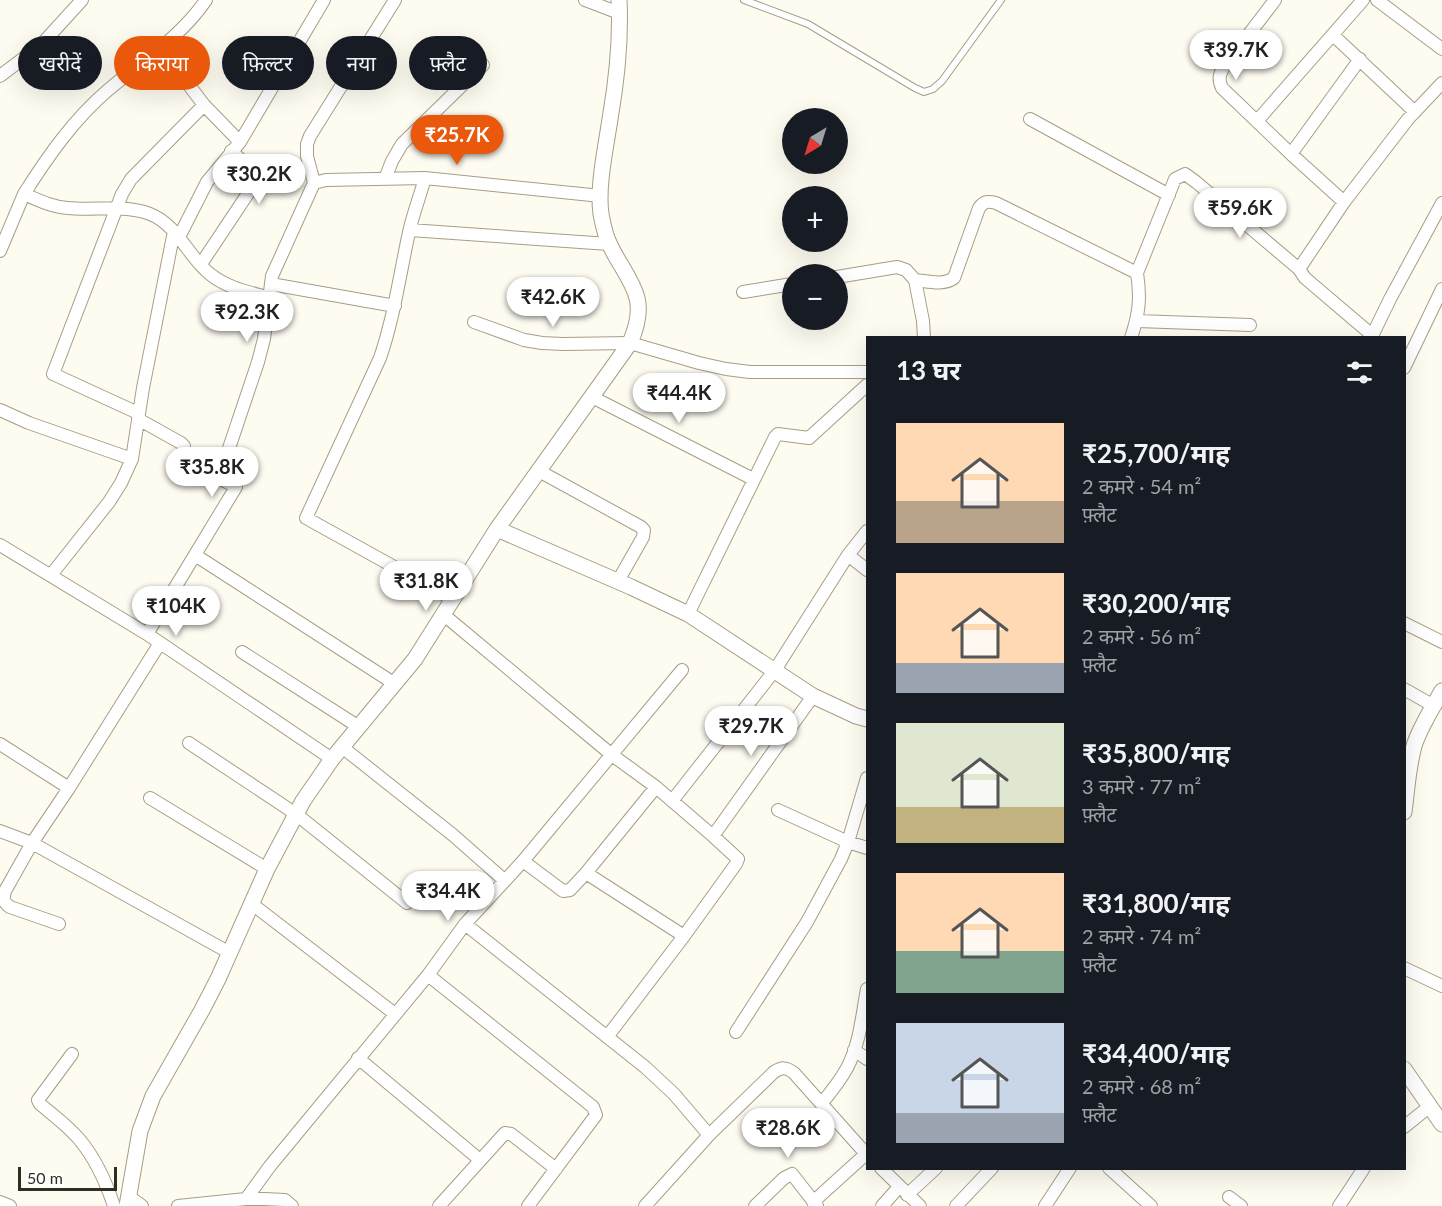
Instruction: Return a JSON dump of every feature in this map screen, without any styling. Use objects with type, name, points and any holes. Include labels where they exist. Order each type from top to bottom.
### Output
[{"type":"street","points":[[0,76],[41,45],[82,0]]},
{"type":"street","points":[[174,36],[197,13],[206,0]]},
{"type":"street","points":[[51,575],[109,502],[132,459],[138,416],[176,234],[207,182],[236,147],[324,0]]},
{"type":"street","points":[[219,478],[258,362],[264,339],[271,284],[277,264],[314,183],[307,156],[307,144],[395,0]]},
{"type":"street","points":[[142,1206],[127,1201],[140,1131],[149,1104],[202,1010],[267,868],[303,801],[332,759],[415,659],[497,529],[630,343],[636,330],[637,299],[630,280],[609,244],[601,212],[600,196],[618,62],[619,6],[585,0]]},
{"type":"street","points":[[1275,0],[1219,74],[1219,81],[1222,88],[1257,122],[1344,202]]},
{"type":"street","points":[[1257,122],[1363,0]]},
{"type":"street","points":[[1377,0],[1442,49]]},
{"type":"street","points":[[1333,35],[1415,112]]},
{"type":"street","points":[[1291,154],[1360,59]]},
{"type":"street","points":[[1299,269],[1344,202],[1415,112],[1442,83]]},
{"type":"street","points":[[0,251],[24,194],[42,165],[81,115],[114,86]]},
{"type":"street","points":[[193,90],[258,178],[201,264]]},
{"type":"street","points":[[385,179],[402,144],[458,90]]},
{"type":"street","points":[[147,634],[236,487],[188,462],[181,443],[138,416],[52,374],[122,194],[131,179],[204,105]]},
{"type":"street","points":[[1030,119],[1169,195]]},
{"type":"street","points":[[1132,336],[1137,321],[1140,289],[1138,275],[1176,179],[1185,174],[1299,269],[1305,278],[1372,336],[1441,207]]},
{"type":"street","points":[[314,183],[326,180],[425,178],[600,196]]},
{"type":"street","points":[[425,178],[410,230],[387,338],[380,358],[306,518],[452,599]]},
{"type":"street","points":[[24,194],[50,205],[66,208],[115,208],[148,213],[160,219],[176,234],[209,273],[231,286],[270,298]]},
{"type":"street","points":[[915,280],[942,283],[954,278],[979,208],[988,201],[996,202],[1138,275]]},
{"type":"street","points":[[410,230],[609,244]]},
{"type":"street","points":[[848,275],[897,267],[906,270],[915,280],[924,336]]},
{"type":"street","points":[[271,284],[395,306]]},
{"type":"street","points":[[743,292],[782,286]]},
{"type":"street","points":[[1406,364],[1442,289]]},
{"type":"street","points":[[1137,321],[1250,325]]},
{"type":"street","points":[[474,322],[524,340],[542,343],[630,343],[726,369],[750,372],[866,372]]},
{"type":"street","points":[[688,614],[775,437],[778,434],[808,438],[866,386]]},
{"type":"street","points":[[592,397],[753,479]]},
{"type":"street","points":[[0,410],[29,423],[132,459]]},
{"type":"street","points":[[539,471],[644,530],[643,537],[618,581]]},
{"type":"street","points":[[497,529],[688,614],[813,696],[866,719]]},
{"type":"street","points":[[672,801],[775,670],[848,555],[866,532]]},
{"type":"street","points":[[0,544],[147,634],[332,759]]},
{"type":"street","points":[[195,555],[395,684]]},
{"type":"street","points":[[848,555],[866,569]]},
{"type":"street","points":[[444,615],[612,755],[656,787],[738,859],[684,936],[607,1037]]},
{"type":"street","points":[[1406,624],[1442,642]]},
{"type":"street","points":[[59,924],[18,911],[5,903],[3,898],[5,891],[32,843],[160,643]]},
{"type":"street","points":[[242,652],[359,727]]},
{"type":"street","points":[[246,1199],[270,1166],[428,975],[465,924],[523,861],[682,670]]},
{"type":"street","points":[[1406,690],[1434,706]]},
{"type":"street","points":[[1406,796],[1415,745],[1442,691]]},
{"type":"street","points":[[713,836],[813,696]]},
{"type":"street","points":[[189,743],[296,814],[407,903]]},
{"type":"street","points":[[0,744],[69,788]]},
{"type":"street","points":[[342,747],[453,835],[504,880]]},
{"type":"street","points":[[736,1032],[807,922],[841,859],[866,781]]},
{"type":"street","points":[[523,861],[563,891],[570,890],[656,787]]},
{"type":"street","points":[[150,798],[267,868]]},
{"type":"street","points":[[778,810],[848,842],[866,848]]},
{"type":"street","points":[[0,831],[32,843],[230,953]]},
{"type":"street","points":[[586,873],[684,936]]},
{"type":"street","points":[[252,904],[395,1014]]},
{"type":"street","points":[[465,924],[660,1080],[709,1135]]},
{"type":"street","points":[[1406,969],[1442,986]]},
{"type":"street","points":[[428,975],[593,1107],[596,1115],[528,1206]]},
{"type":"street","points":[[822,1103],[842,1078],[849,1065],[866,993]]},
{"type":"street","points":[[854,1050],[866,1058]]},
{"type":"street","points":[[72,1054],[38,1100],[78,1137],[89,1152],[99,1168],[114,1206]]},
{"type":"street","points":[[358,1058],[480,1160]]},
{"type":"street","points":[[645,1206],[709,1135],[774,1072],[787,1068],[822,1103],[866,1154],[815,1204],[792,1174],[784,1178],[755,1206]]},
{"type":"street","points":[[1406,1072],[1442,1124]]},
{"type":"street","points":[[1406,1125],[1430,1106]]},
{"type":"street","points":[[439,1206],[505,1133],[511,1134],[556,1169]]},
{"type":"street","points":[[882,1170],[920,1206]]},
{"type":"street","points":[[882,1206],[933,1170]]},
{"type":"street","points":[[959,1205],[990,1170]]},
{"type":"street","points":[[1045,1206],[1069,1170]]},
{"type":"street","points":[[1111,1170],[1150,1206]]},
{"type":"street","points":[[1339,1206],[1363,1170]]},
{"type":"street","points":[[1229,1197],[1241,1206]]},
{"type":"street","points":[[178,1206],[246,1199],[285,1200],[292,1206]]},
{"type":"street","points":[[0,1202],[9,1206]]},
{"type":"lane","points":[[744,0],[808,24],[924,92],[933,89],[942,81],[1001,0]]}]
